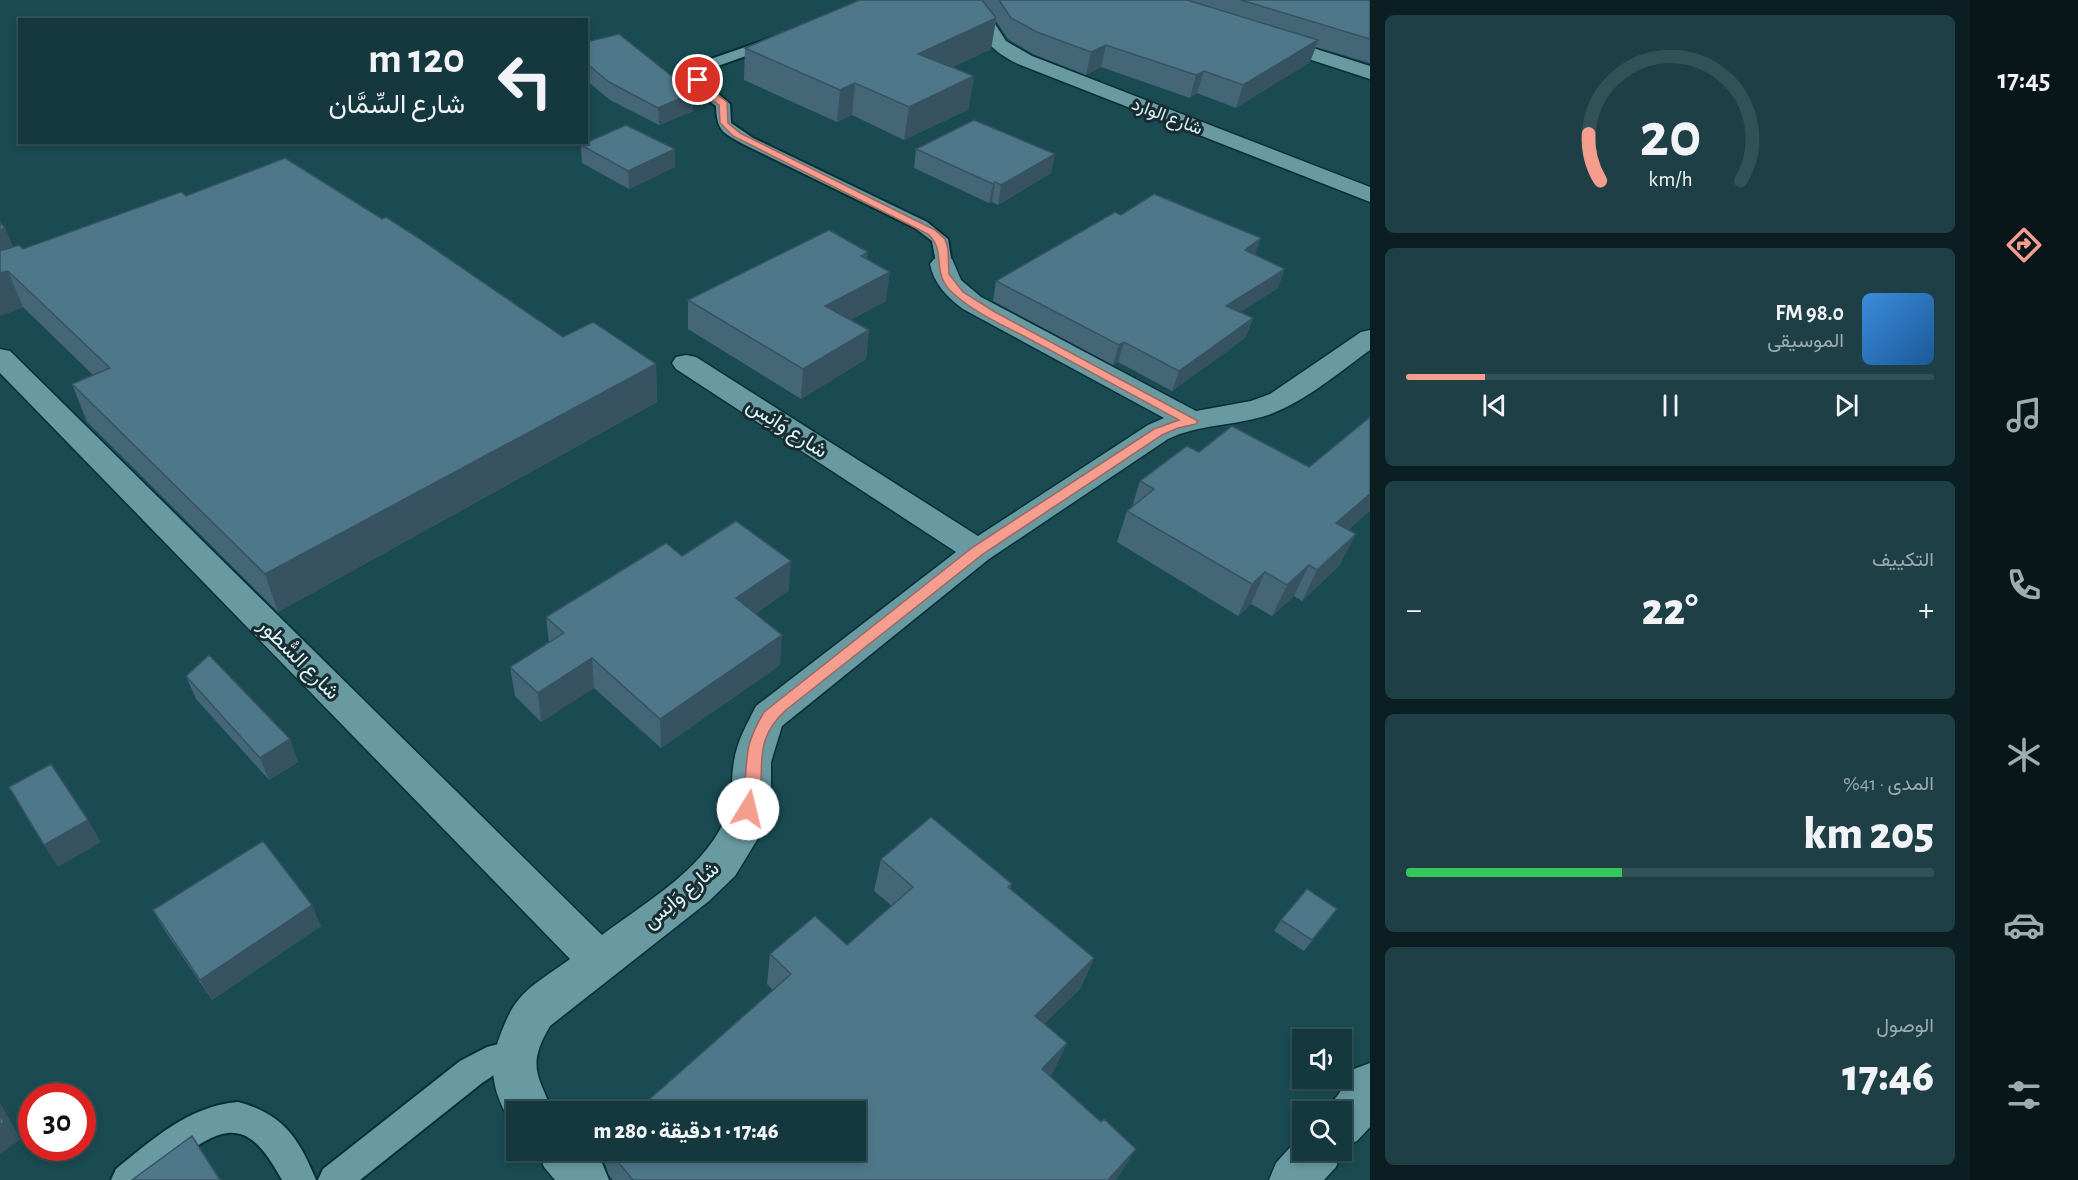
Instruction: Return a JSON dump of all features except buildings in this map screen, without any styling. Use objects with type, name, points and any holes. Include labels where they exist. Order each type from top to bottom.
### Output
[{"type":"street","name":"شارع الوارد","points":[[980,18],[987,23],[991,35],[998,44],[1025,60],[1370,195]]},
{"type":"street","points":[[1250,34],[1370,73]]},
{"type":"street","points":[[943,264],[944,274],[949,284],[972,303],[1192,421]]},
{"type":"street","name":"شارع وَانِس","points":[[522,1101],[514,1078],[514,1055],[521,1032],[535,1012],[599,960],[695,888],[721,864],[737,840],[748,809],[754,753],[759,735],[769,716],[978,551],[1158,432],[1175,424],[1257,410],[1280,400],[1370,338]]},
{"type":"street","name":"شارع السُّطور","points":[[0,357],[599,960]]},
{"type":"street","name":"شارع وَانِس","points":[[686,363],[978,551]]},
{"type":"street","points":[[1352,1113],[1370,1085]]},
{"type":"street","points":[[570,1161],[585,1180]]},
{"type":"street","points":[[1293,1180],[1309,1161]]},
{"type":"lane","points":[[785,37],[710,64],[700,72],[698,80],[703,89],[723,104],[724,123],[736,135],[921,225],[940,239],[943,264]]},
{"type":"lane","points":[[334,1180],[471,1072],[487,1062],[514,1055]]},
{"type":"lane","points":[[127,1180],[194,1130],[215,1119],[237,1117],[256,1122],[270,1134],[300,1180]]},
{"type":"route","points":[[698,80],[703,89],[723,104],[724,123],[736,135],[921,225],[940,239],[943,249],[944,274],[949,284],[959,294],[992,315],[1192,421],[1175,424],[1158,432],[978,551],[769,716],[759,735],[752,762],[752,786],[748,809]]}]
